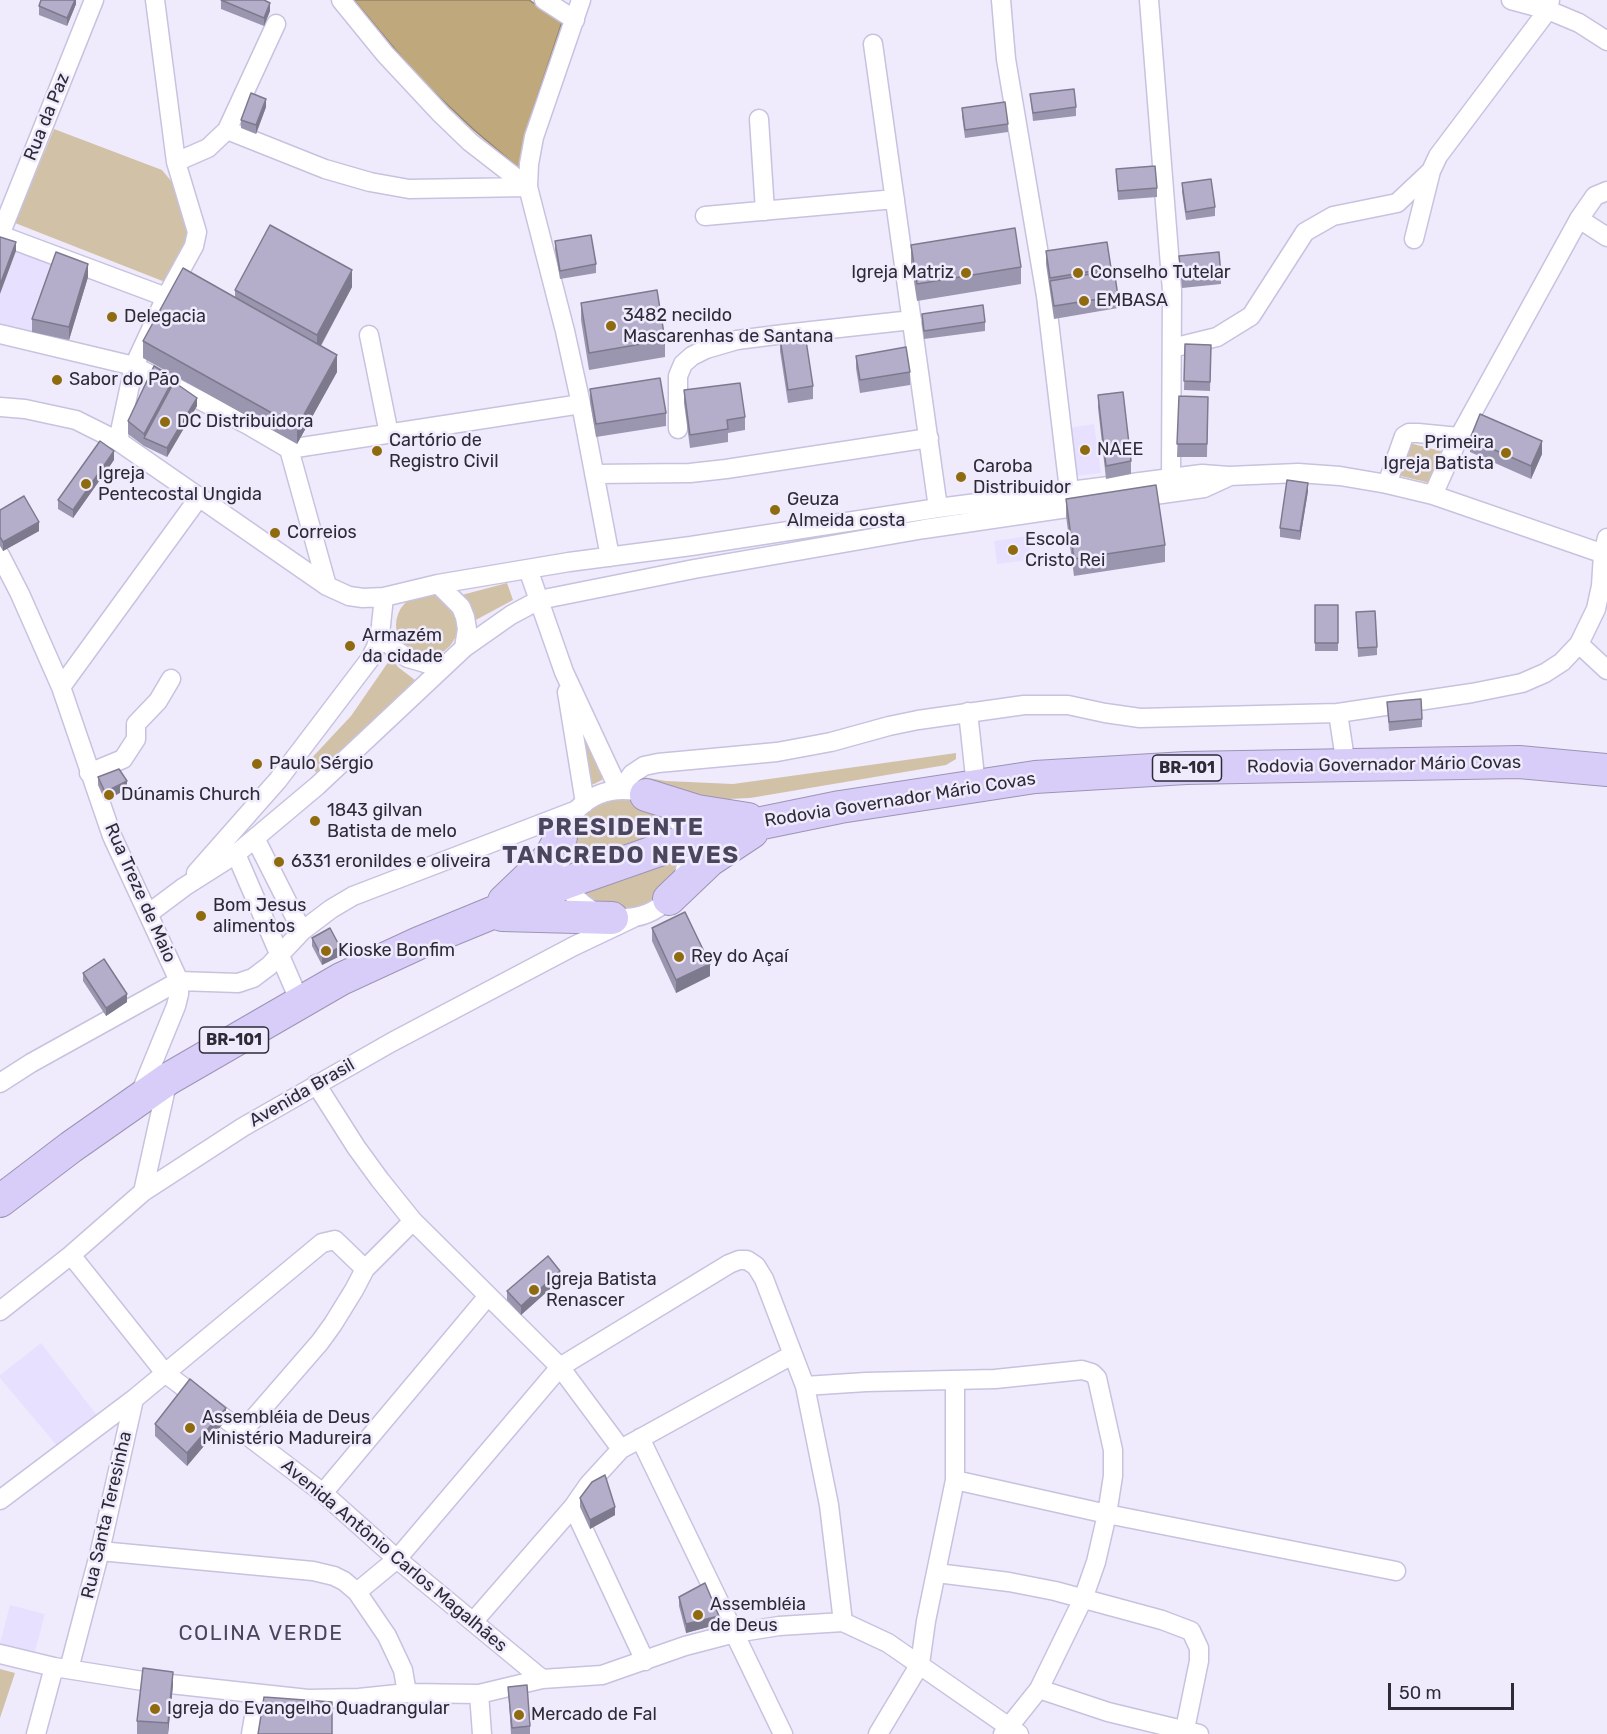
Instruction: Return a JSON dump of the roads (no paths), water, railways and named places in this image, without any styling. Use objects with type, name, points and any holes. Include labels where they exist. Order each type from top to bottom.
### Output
[{"type":"highway","name":"Rodovia Governador Mário Covas","points":[[0,1201],[71,1147],[168,1079],[351,974],[565,883],[685,841],[840,807],[1035,777],[1186,768],[1519,762],[1607,770]]},
{"type":"highway","points":[[630,792],[697,811],[770,821]]},
{"type":"highway","points":[[669,899],[710,860],[770,821]]},
{"type":"highway","points":[[489,914],[550,857],[561,837]]},
{"type":"highway","points":[[489,914],[622,918]]},
{"type":"street","name":"Rua da Paz","points":[[0,235],[94,0]]},
{"type":"street","points":[[118,441],[134,366],[165,297],[194,246],[197,232],[176,162],[155,0]]},
{"type":"street","points":[[342,0],[385,54],[441,114],[470,142],[528,187]]},
{"type":"street","points":[[544,0],[575,20]]},
{"type":"street","points":[[581,0],[534,138],[529,164],[528,187],[581,404],[609,557]]},
{"type":"street","points":[[1001,0],[1006,59],[1046,296],[1069,490]]},
{"type":"street","points":[[1149,0],[1172,291],[1171,477]]},
{"type":"street","points":[[1511,0],[1552,3],[1607,41]]},
{"type":"street","points":[[1413,239],[1431,171],[1438,156],[1552,3]]},
{"type":"street","points":[[176,162],[208,148],[227,130],[276,24]]},
{"type":"street","points":[[873,44],[938,508]]},
{"type":"street","points":[[759,119],[765,211]]},
{"type":"street","points":[[227,130],[325,169],[370,182],[410,189],[528,187]]},
{"type":"street","points":[[1172,348],[1216,337],[1251,316],[1305,232],[1333,216],[1397,203],[1431,171]]},
{"type":"street","points":[[1433,495],[1459,437],[1579,219],[1595,196],[1607,191]]},
{"type":"street","points":[[705,216],[895,199]]},
{"type":"street","points":[[1579,219],[1607,237]]},
{"type":"street","points":[[0,235],[165,297]]},
{"type":"street","points":[[678,429],[678,376],[683,363],[706,349],[737,340],[912,320]]},
{"type":"street","points":[[0,334],[134,366],[248,425],[289,449],[581,404]]},
{"type":"street","points":[[369,335],[389,434]]},
{"type":"street","points":[[0,407],[33,410],[76,420],[118,441],[327,586],[349,596],[363,598],[384,597],[438,584],[528,568],[691,546],[938,508],[1202,474],[1229,476],[1298,473],[1340,476],[1387,484],[1433,495],[1605,549],[1596,609],[1579,644],[1563,662],[1545,674],[1522,683],[1472,693],[1338,713],[1140,718],[1068,705],[1048,704],[968,712],[899,724],[831,742],[777,752],[644,766],[627,782],[630,792]]},
{"type":"street","points":[[1387,484],[1404,436],[1418,433],[1459,437]]},
{"type":"street","points":[[594,474],[726,469],[929,438]]},
{"type":"street","points":[[289,449],[327,586]]},
{"type":"street","points":[[148,914],[184,887],[236,854],[317,786],[464,648],[511,615],[539,600],[694,569],[1013,516],[1204,488],[1229,476]]},
{"type":"street","points":[[60,687],[200,496]]},
{"type":"street","points":[[1013,516],[1017,497]]},
{"type":"street","points":[[691,546],[694,569]]},
{"type":"street","name":"Rua Treze de Maio","points":[[0,555],[20,594],[60,687],[112,836],[179,981],[176,1006],[138,1099]]},
{"type":"street","points":[[528,568],[564,672],[630,792]]},
{"type":"street","points":[[438,584],[461,607],[467,629],[464,648]]},
{"type":"street","points":[[184,887],[278,780],[370,659],[380,634],[384,597]]},
{"type":"street","points":[[380,634],[395,650],[408,658],[432,665],[445,664]]},
{"type":"street","points":[[1579,644],[1607,670]]},
{"type":"street","points":[[564,672],[581,806],[567,822],[561,837],[559,859],[565,883],[577,899],[593,911],[622,918]]},
{"type":"street","points":[[89,773],[123,759],[136,739],[136,724],[158,702],[171,679]]},
{"type":"street","points":[[968,712],[976,786]]},
{"type":"street","points":[[1338,713],[1346,766]]},
{"type":"street","points":[[0,1083],[31,1063],[179,981],[238,983],[260,974],[302,931],[332,909],[375,886],[581,806],[601,794],[630,792],[664,805],[678,821],[685,841],[686,861],[681,882],[669,899]]},
{"type":"street","points":[[255,838],[302,931]]},
{"type":"street","points":[[236,854],[300,1002]]},
{"type":"street","name":"Avenida Brasil","points":[[0,1311],[71,1255],[143,1192],[243,1127],[316,1084],[622,918],[652,912],[669,899]]},
{"type":"street","points":[[143,1192],[168,1079]]},
{"type":"street","points":[[316,1084],[380,1180],[413,1221],[560,1367],[621,1449]]},
{"type":"street","points":[[242,1432],[333,1324],[365,1269],[413,1221]]},
{"type":"street","points":[[0,1500],[134,1399],[322,1243],[335,1240],[365,1269]]},
{"type":"street","name":"Avenida Antônio Carlos Magalhães","points":[[71,1255],[165,1373],[323,1493],[397,1559],[542,1679]]},
{"type":"street","points":[[357,1592],[397,1559],[560,1367],[729,1264],[747,1260],[756,1266],[764,1279],[805,1386],[829,1505],[843,1622]]},
{"type":"street","points":[[323,1493],[488,1296]]},
{"type":"street","points":[[473,1622],[621,1449],[792,1355]]},
{"type":"street","points":[[0,1654],[61,1668],[143,1681],[308,1699],[359,1698],[407,1693],[479,1694],[542,1679],[602,1674],[685,1646],[735,1633],[779,1626],[843,1622],[888,1643],[920,1664],[1010,1732],[1039,1689],[1083,1599],[1096,1563],[1113,1476],[1113,1450],[1097,1378],[1092,1373],[1082,1370],[1006,1378],[805,1386]]},
{"type":"street","points":[[878,1734],[920,1664],[926,1621],[955,1480],[955,1380]]},
{"type":"street","name":"Rua Santa Teresinha","points":[[36,1734],[61,1668],[100,1551],[134,1399]]},
{"type":"street","points":[[640,1437],[783,1734]]},
{"type":"street","points":[[955,1480],[1107,1514],[1396,1571]]},
{"type":"street","points":[[573,1507],[645,1661]]},
{"type":"street","points":[[100,1551],[313,1571],[334,1576],[357,1592],[396,1652],[403,1670],[407,1693]]},
{"type":"street","points":[[937,1573],[1032,1586],[1162,1620],[1191,1631],[1199,1648],[1189,1733],[1108,1712],[1039,1689]]},
{"type":"street","points":[[140,1702],[143,1681]]},
{"type":"street","points":[[251,1734],[258,1694]]},
{"type":"street","points":[[479,1694],[482,1734]]},
{"type":"place","name":"Igreja Matriz","points":[[966,273]]},
{"type":"place","name":"Conselho Tutelar","points":[[1078,273]]},
{"type":"place","name":"EMBASA","points":[[1084,301]]},
{"type":"place","name":"Delegacia","points":[[112,317]]},
{"type":"place","name":"3482 necildo Mascarenhas de Santana","points":[[611,326]]},
{"type":"place","name":"Sabor do Pão","points":[[57,380]]},
{"type":"place","name":"DC Distribuidora","points":[[165,422]]},
{"type":"place","name":"NAEE","points":[[1085,450]]},
{"type":"place","name":"Cartório de Registro Civil","points":[[377,451]]},
{"type":"place","name":"Primeira Igreja Batista","points":[[1506,453]]},
{"type":"place","name":"Caroba Distribuidor","points":[[961,477]]},
{"type":"place","name":"Igreja Pentecostal Ungida","points":[[86,484]]},
{"type":"place","name":"Geuza Almeida costa","points":[[775,510]]},
{"type":"place","name":"Correios","points":[[275,533]]},
{"type":"place","name":"Escola Cristo Rei","points":[[1013,550]]},
{"type":"place","name":"Armazém da cidade","points":[[350,646]]},
{"type":"place","name":"Paulo Sérgio","points":[[257,764]]},
{"type":"place","name":"Dúnamis Church","points":[[109,795]]},
{"type":"place","name":"1843 gilvan Batista de melo","points":[[315,821]]},
{"type":"place","name":"6331 eronildes e oliveira","points":[[279,862]]},
{"type":"place","name":"Bom Jesus alimentos","points":[[201,916]]},
{"type":"place","name":"Kioske Bonfim","points":[[326,951]]},
{"type":"place","name":"Rey do Açaí","points":[[679,957]]},
{"type":"place","name":"Igreja Batista Renascer","points":[[534,1290]]},
{"type":"place","name":"Assembléia de Deus Ministério Madureira","points":[[190,1428]]},
{"type":"place","name":"Assembléia de Deus","points":[[698,1615]]},
{"type":"place","name":"Igreja do Evangelho Quadrangular","points":[[155,1709]]},
{"type":"place","name":"Mercado de Fal","points":[[519,1715]]},
{"type":"district","name":"PRESIDENTE TANCREDO NEVES","points":[[621,842]]},
{"type":"district","name":"COLINA VERDE","points":[[261,1634]]}]
